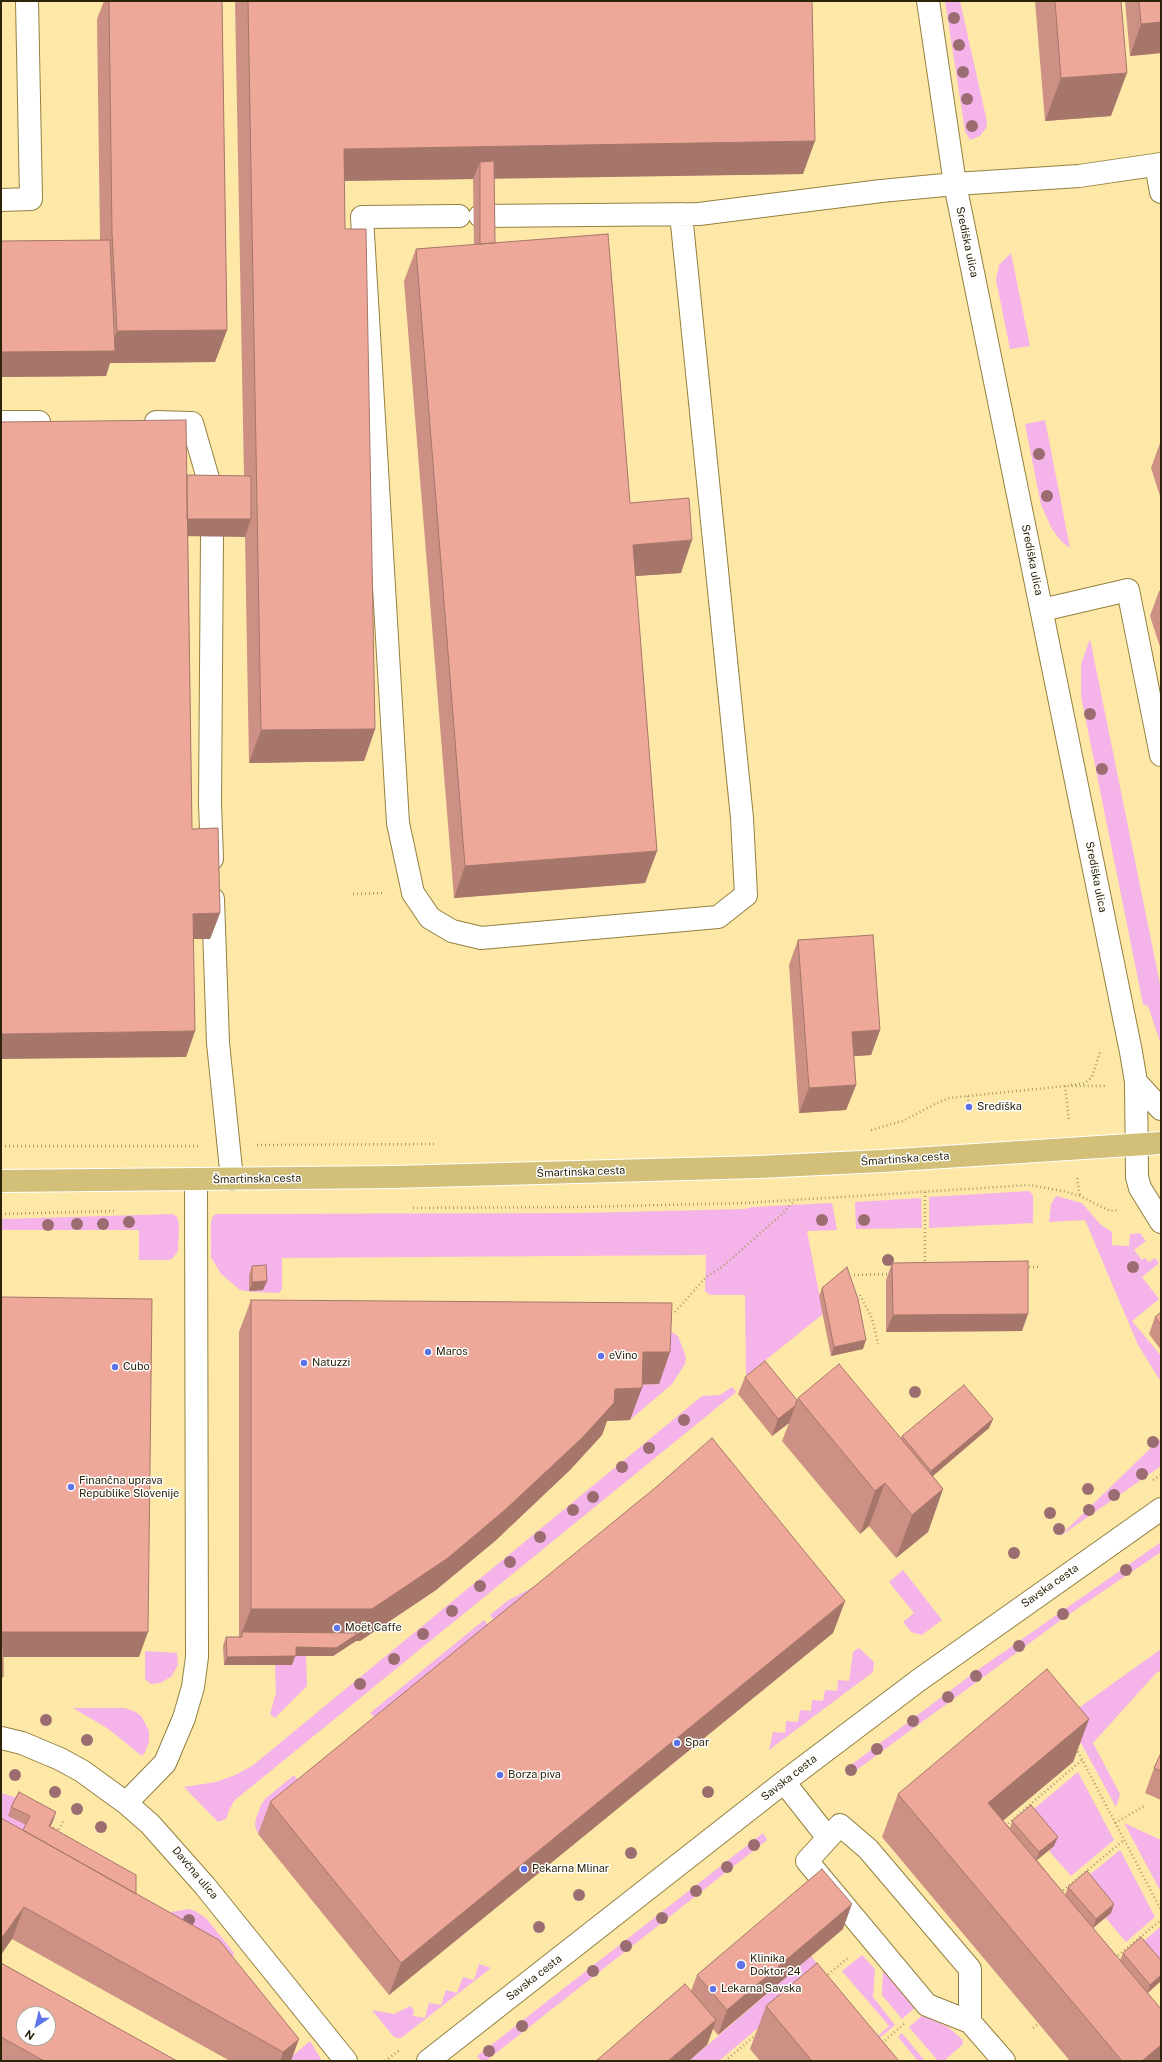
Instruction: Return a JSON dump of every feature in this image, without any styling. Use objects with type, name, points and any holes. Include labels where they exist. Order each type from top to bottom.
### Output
[{"type":"main road","name":"Šmartinska cesta","points":[[1,1181],[393,1177],[759,1167],[882,1162],[1161,1143]]},
{"type":"street","points":[[1,200],[31,199],[27,1]]},
{"type":"street","name":"Središka ulica","points":[[928,1],[955,184],[1136,1082],[1137,1177],[1140,1188],[1161,1222]]},
{"type":"street","points":[[681,214],[742,818],[746,895],[718,917],[481,938],[452,931],[430,918],[412,893],[398,823],[362,217],[681,214],[698,214],[881,191],[955,184],[1079,176],[1159,164],[1161,192]]},
{"type":"street","points":[[1,422],[57,422]]},
{"type":"street","points":[[136,422],[192,423],[212,492]]},
{"type":"street","points":[[212,536],[210,803],[218,1036],[232,1179]]},
{"type":"street","points":[[1042,610],[1128,590],[1161,755]]},
{"type":"street","points":[[1136,1082],[1161,1109]]},
{"type":"street","points":[[126,1803],[165,1763],[184,1718],[193,1687],[197,1657],[196,1180]]},
{"type":"street","name":"Savska cesta","points":[[428,2061],[784,1782],[919,1680],[1161,1509]]},
{"type":"street","name":"Davčna ulica","points":[[1,1738],[22,1743],[60,1759],[82,1771],[126,1803],[150,1824],[174,1849],[346,2061]]},
{"type":"street","points":[[784,1782],[834,1831],[868,1849],[970,1969],[970,2022]]},
{"type":"street","points":[[834,1831],[807,1861],[927,2005],[970,2022],[1004,2061]]},
{"type":"path","points":[[868,1131],[905,1120],[950,1098],[1065,1086],[1101,1087]]},
{"type":"path","points":[[968,1096],[969,1107]]},
{"type":"path","points":[[1,1146],[435,1144]]},
{"type":"path","points":[[925,1192],[925,1273]]},
{"type":"path","points":[[675,1312],[706,1277],[722,1267],[781,1215],[794,1200]]},
{"type":"path","points":[[1023,1267],[1041,1267]]},
{"type":"path","points":[[854,1276],[894,1274]]},
{"type":"path","points":[[860,1295],[872,1318],[878,1344]]},
{"type":"path","points":[[1075,1748],[1161,1910]]},
{"type":"path","points":[[1000,1830],[1082,1760]]},
{"type":"path","points":[[1115,1823],[1144,1806]]},
{"type":"path","points":[[46,1824],[58,1831],[64,1820]]},
{"type":"path","points":[[1055,1898],[1124,1840]]},
{"type":"path","points":[[1110,1963],[1161,1920]]},
{"type":"path","points":[[820,1982],[855,1952]]},
{"type":"path","points":[[878,2046],[927,2005]]},
{"type":"path","points":[[1033,2028],[1038,2024]]},
{"type":"path","points":[[725,2061],[761,2031]]},
{"type":"shaded area","points":[[945,1],[960,1],[987,122],[986,128],[980,136],[970,140],[965,131]]},
{"type":"shaded area","points":[[1011,253],[1030,346],[1010,349],[996,280],[999,265]]},
{"type":"shaded area","points":[[1045,420],[1070,548],[1061,541],[1052,529],[1041,505],[1025,424]]},
{"type":"shaded area","points":[[1090,639],[1161,989],[1161,1045],[1148,1006],[1143,1004],[1081,696],[1081,664]]},
{"type":"shaded area","points":[[1029,1191],[1033,1195],[1033,1223],[929,1228],[929,1197]]},
{"type":"shaded area","points":[[1056,1196],[1082,1203],[1101,1225],[1112,1232],[1112,1245],[1129,1246],[1130,1234],[1140,1233],[1146,1241],[1134,1250],[1142,1260],[1145,1258],[1149,1262],[1155,1258],[1159,1263],[1142,1277],[1159,1299],[1132,1321],[1161,1356],[1161,1382],[1138,1345],[1085,1220],[1049,1222],[1051,1204]]},
{"type":"shaded area","points":[[921,1198],[922,1228],[856,1229],[855,1202]]},
{"type":"shaded area","points":[[832,1203],[837,1230],[807,1231],[823,1314],[747,1375],[745,1295],[710,1295],[705,1291],[706,1255],[282,1258],[282,1289],[279,1293],[240,1290],[221,1274],[211,1257],[211,1222],[213,1216],[216,1214],[581,1213],[745,1209],[752,1207]]},
{"type":"shaded area","points":[[173,1214],[177,1217],[179,1224],[178,1251],[173,1258],[169,1260],[139,1260],[139,1230],[1,1230],[1,1219]]},
{"type":"shaded area","points":[[666,1328],[678,1336],[686,1357],[685,1364],[672,1384],[630,1420],[631,1385],[659,1384],[660,1335]]},
{"type":"shaded area","points":[[732,1387],[736,1392],[235,1800],[226,1819],[218,1822],[184,1787],[216,1782],[235,1775],[252,1766],[702,1396],[720,1395]]},
{"type":"shaded area","points":[[1161,1438],[1161,1466],[1059,1537]]},
{"type":"shaded area","points":[[1161,1542],[1161,1552],[1068,1615],[851,1774],[847,1768],[975,1672]]},
{"type":"shaded area","points":[[903,1570],[942,1620],[922,1635],[911,1632],[903,1622],[914,1613],[889,1582]]},
{"type":"shaded area","points":[[554,1576],[500,1628],[490,1615],[507,1601]]},
{"type":"shaded area","points":[[484,1620],[495,1633],[381,1725],[370,1713]]},
{"type":"shaded area","points":[[859,1648],[874,1662],[873,1672],[769,1750],[773,1732],[785,1733],[786,1721],[798,1722],[800,1710],[811,1711],[812,1700],[823,1701],[825,1690],[837,1691],[838,1680],[849,1681],[853,1652]]},
{"type":"shaded area","points":[[1161,1649],[1161,1671],[1157,1672],[1093,1743],[1120,1794],[1116,1807],[1059,1703],[1073,1712]]},
{"type":"shaded area","points":[[145,1651],[177,1653],[178,1665],[171,1677],[160,1683],[151,1684],[145,1679]]},
{"type":"shaded area","points":[[292,1656],[306,1656],[307,1686],[275,1718],[270,1714],[276,1693],[275,1665],[292,1665]]},
{"type":"shaded area","points":[[73,1708],[125,1708],[136,1712],[142,1717],[149,1731],[149,1742],[145,1752],[142,1756],[107,1728]]},
{"type":"shaded area","points":[[1078,1772],[1114,1840],[1071,1876],[1049,1851],[1054,1846],[1028,1814]]},
{"type":"shaded area","points":[[294,1775],[308,1793],[258,1834],[255,1826],[256,1818],[261,1805],[265,1799]]},
{"type":"shaded area","points":[[1,1793],[31,1802],[55,1818],[53,1821],[15,1801],[27,1825],[18,1844],[1,1835]]},
{"type":"shaded area","points":[[1124,1823],[1161,1840],[1161,1892]]},
{"type":"shaded area","points":[[763,1833],[767,1840],[486,2061],[481,2061],[477,2056]]},
{"type":"shaded area","points":[[1120,1850],[1155,1917],[1126,1942],[1105,1917],[1083,1880]]},
{"type":"shaded area","points":[[189,1909],[206,1918],[234,1953],[233,1956],[218,1969],[171,1912]]},
{"type":"shaded area","points":[[1160,1927],[1161,1928],[1161,1972],[1138,1946]]},
{"type":"shaded area","points":[[862,1955],[875,1969],[873,1997],[895,2025],[860,2054],[859,2053],[889,2026],[842,1971]]},
{"type":"shaded area","points":[[811,1956],[824,1972],[719,2061],[689,2061]]},
{"type":"shaded area","points":[[479,1964],[491,1968],[401,2038],[396,2038],[392,2035],[372,2010],[394,2014],[410,2006],[414,2010],[413,2016],[425,2018],[429,2003],[441,2005],[446,1990],[457,1993],[463,1977],[474,1980]]},
{"type":"shaded area","points":[[883,1968],[916,2007],[902,2019],[882,1995]]},
{"type":"shaded area","points":[[923,2015],[948,2027],[963,2040],[962,2045],[946,2059],[947,2061],[938,2061],[909,2027]]},
{"type":"shaded area","points":[[902,2033],[925,2061],[918,2061],[898,2037]]},
{"type":"shaded area","points":[[310,2041],[322,2061],[293,2061],[290,2058]]},
{"type":"building","points":[[109,1],[222,1],[227,330],[117,331],[112,233]]},
{"type":"building","points":[[248,1],[812,1],[815,141],[344,149],[345,229],[366,229],[375,729],[261,730]]},
{"type":"building","points":[[1055,1],[1121,1],[1127,73],[1061,78]]},
{"type":"building","points":[[1139,1],[1161,1],[1161,22],[1141,24]]},
{"type":"building","points":[[494,161],[495,243],[480,244],[480,162]]},
{"type":"building","points":[[608,234],[630,503],[689,498],[692,540],[633,545],[657,851],[465,866],[416,249]]},
{"type":"building","points":[[110,240],[115,351],[1,352],[1,241]]},
{"type":"building","points":[[186,420],[192,829],[218,828],[220,913],[193,914],[195,1031],[1,1034],[1,422]]},
{"type":"building","points":[[187,475],[251,476],[251,519],[187,519]]},
{"type":"building","points":[[873,935],[880,1030],[852,1032],[856,1085],[809,1088],[798,940]]},
{"type":"building","points":[[1028,1261],[1028,1314],[893,1315],[892,1263]]},
{"type":"building","points":[[266,1265],[267,1281],[252,1282],[252,1266]]},
{"type":"building","points":[[847,1267],[858,1299],[866,1340],[834,1347],[822,1288]]},
{"type":"building","name":"Finančna uprava Republike Slovenije","points":[[1,1297],[152,1299],[148,1632],[1,1632]]},
{"type":"building","points":[[251,1300],[672,1303],[670,1352],[643,1352],[642,1388],[615,1389],[614,1403],[582,1438],[506,1509],[448,1558],[372,1609],[251,1609]]},
{"type":"building","points":[[1161,1312],[1161,1325],[1155,1317]]},
{"type":"building","points":[[765,1361],[797,1400],[795,1406],[778,1419],[745,1377]]},
{"type":"building","points":[[839,1364],[943,1489],[912,1515],[885,1483],[875,1491],[798,1398]]},
{"type":"building","points":[[964,1385],[993,1419],[931,1471],[902,1436]]},
{"type":"building","points":[[712,1438],[845,1601],[401,1963],[270,1802],[655,1488]]},
{"type":"building","points":[[242,1632],[359,1633],[336,1648],[296,1647],[296,1656],[227,1657],[226,1637],[242,1637]]},
{"type":"building","points":[[1,1648],[3,1648],[3,1677],[1,1677]]},
{"type":"building","points":[[1047,1669],[1089,1719],[988,1803],[1161,2009],[1161,2045],[1142,2061],[1122,2061],[898,1794]]},
{"type":"building","points":[[1161,1753],[1161,1771],[1154,1768]]},
{"type":"building","points":[[19,1792],[56,1812],[49,1826],[136,1875],[136,1894],[23,1830],[30,1816],[11,1807]]},
{"type":"building","points":[[1031,1805],[1058,1837],[1039,1852],[1012,1821]]},
{"type":"building","points":[[1,1818],[219,1940],[299,2039],[283,2052],[24,1907],[1,1939]]},
{"type":"building","points":[[822,1869],[852,1904],[727,2010],[697,1975]]},
{"type":"building","points":[[1087,1871],[1114,1904],[1096,1919],[1068,1887]]},
{"type":"building","points":[[1141,1937],[1161,1960],[1161,1975],[1150,1985],[1123,1953]]},
{"type":"building","points":[[1,1963],[177,2061],[44,2061],[17,2046],[56,2046],[56,2006],[16,2006],[16,2045],[1,2037]]},
{"type":"building","points":[[817,1963],[899,2061],[812,2061],[766,2006]]},
{"type":"building","points":[[685,1984],[716,2020],[668,2061],[596,2061]]},
{"type":"place","name":"Središka","points":[[969,1107]]},
{"type":"place","name":"Maros","points":[[428,1352]]},
{"type":"place","name":"eVino","points":[[601,1356]]},
{"type":"place","name":"Natuzzi","points":[[304,1363]]},
{"type":"place","name":"Cubo","points":[[115,1367]]},
{"type":"place","name":"Finančna uprava Republike Slovenije","points":[[71,1487]]},
{"type":"place","name":"Moët Caffe","points":[[337,1628]]},
{"type":"place","name":"Spar","points":[[677,1743]]},
{"type":"place","name":"Borza piva","points":[[500,1775]]},
{"type":"place","name":"Pekarna Mlinar","points":[[524,1869]]},
{"type":"place","name":"Klinika Doktor 24","points":[[741,1965]]},
{"type":"place","name":"Lekarna Savska","points":[[713,1989]]}]
